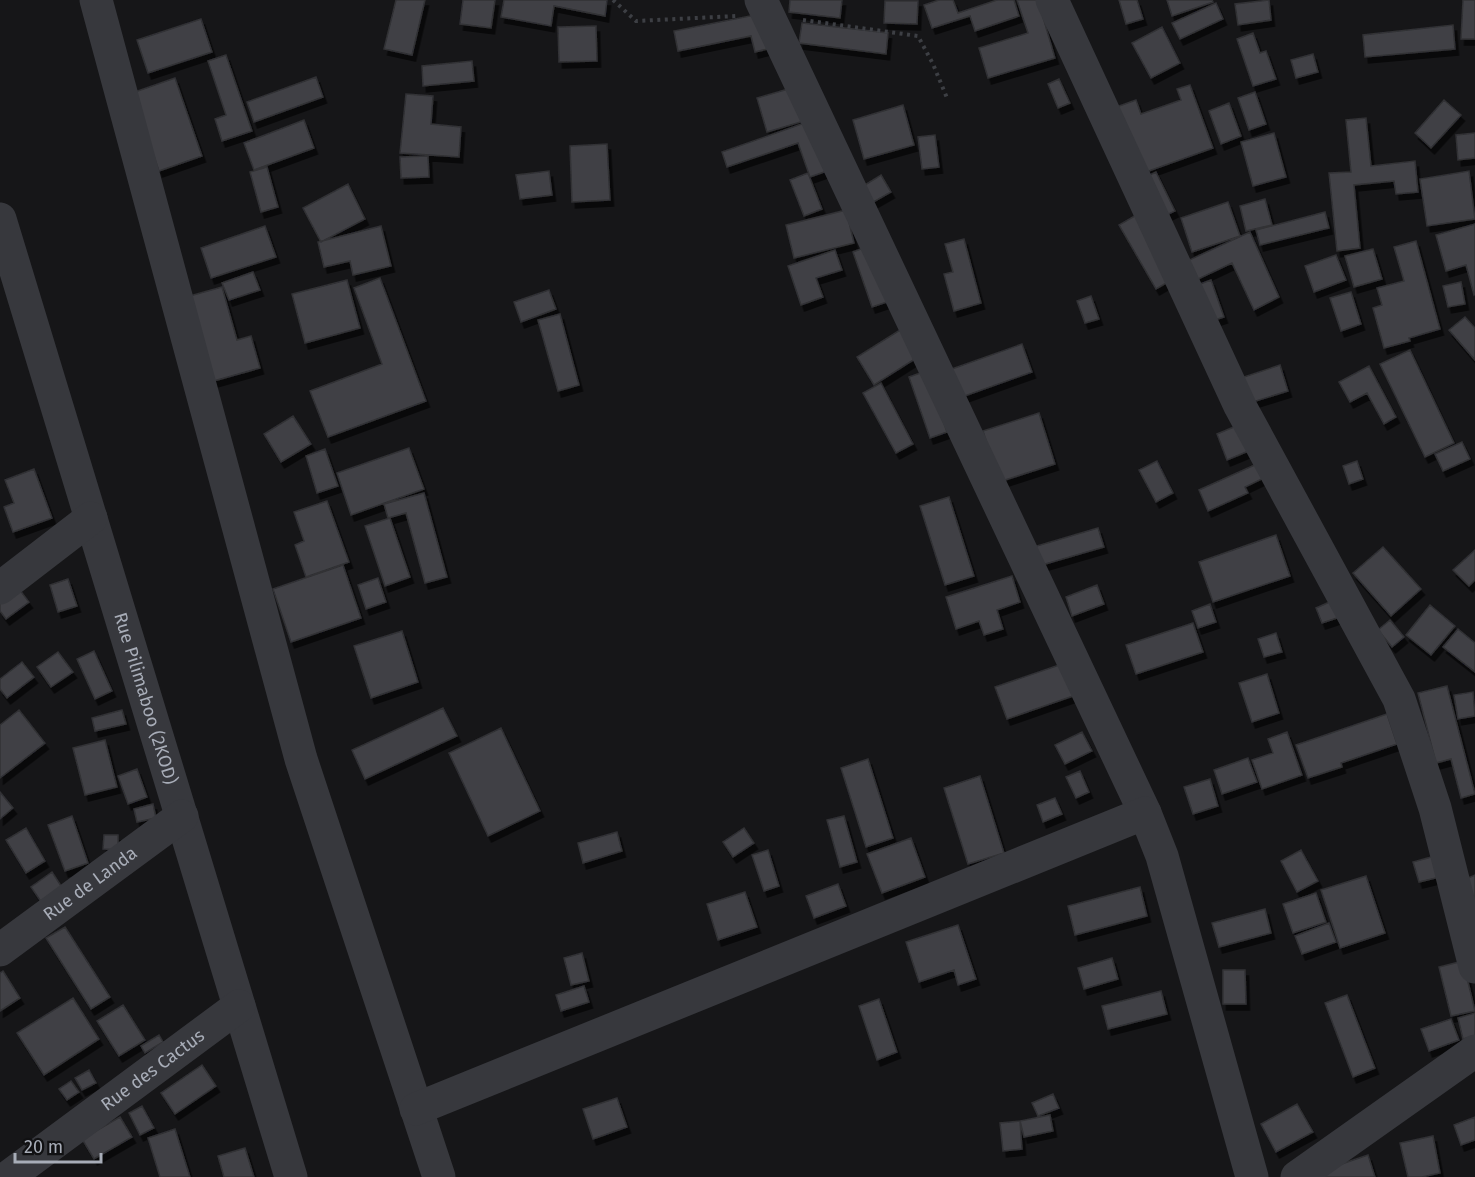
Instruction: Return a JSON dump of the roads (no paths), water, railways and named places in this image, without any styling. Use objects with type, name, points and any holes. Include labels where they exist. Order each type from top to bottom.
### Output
[{"type":"street","points":[[96,0],[301,759],[439,1177]]},
{"type":"street","points":[[761,0],[1145,813],[1162,856],[1252,1177]]},
{"type":"street","points":[[1052,0],[1239,406],[1399,699],[1435,808],[1475,967]]},
{"type":"street","name":"Rue Pilimaboo (2KOD)","points":[[0,219],[291,1177]]},
{"type":"street","points":[[0,588],[91,518]]},
{"type":"street","points":[[416,1109],[1145,813]]},
{"type":"street","name":"Rue de Landa","points":[[0,950],[182,816]]},
{"type":"street","name":"Rue des Cactus","points":[[22,1173],[239,1005]]},
{"type":"street","points":[[1297,1177],[1475,1051]]}]
